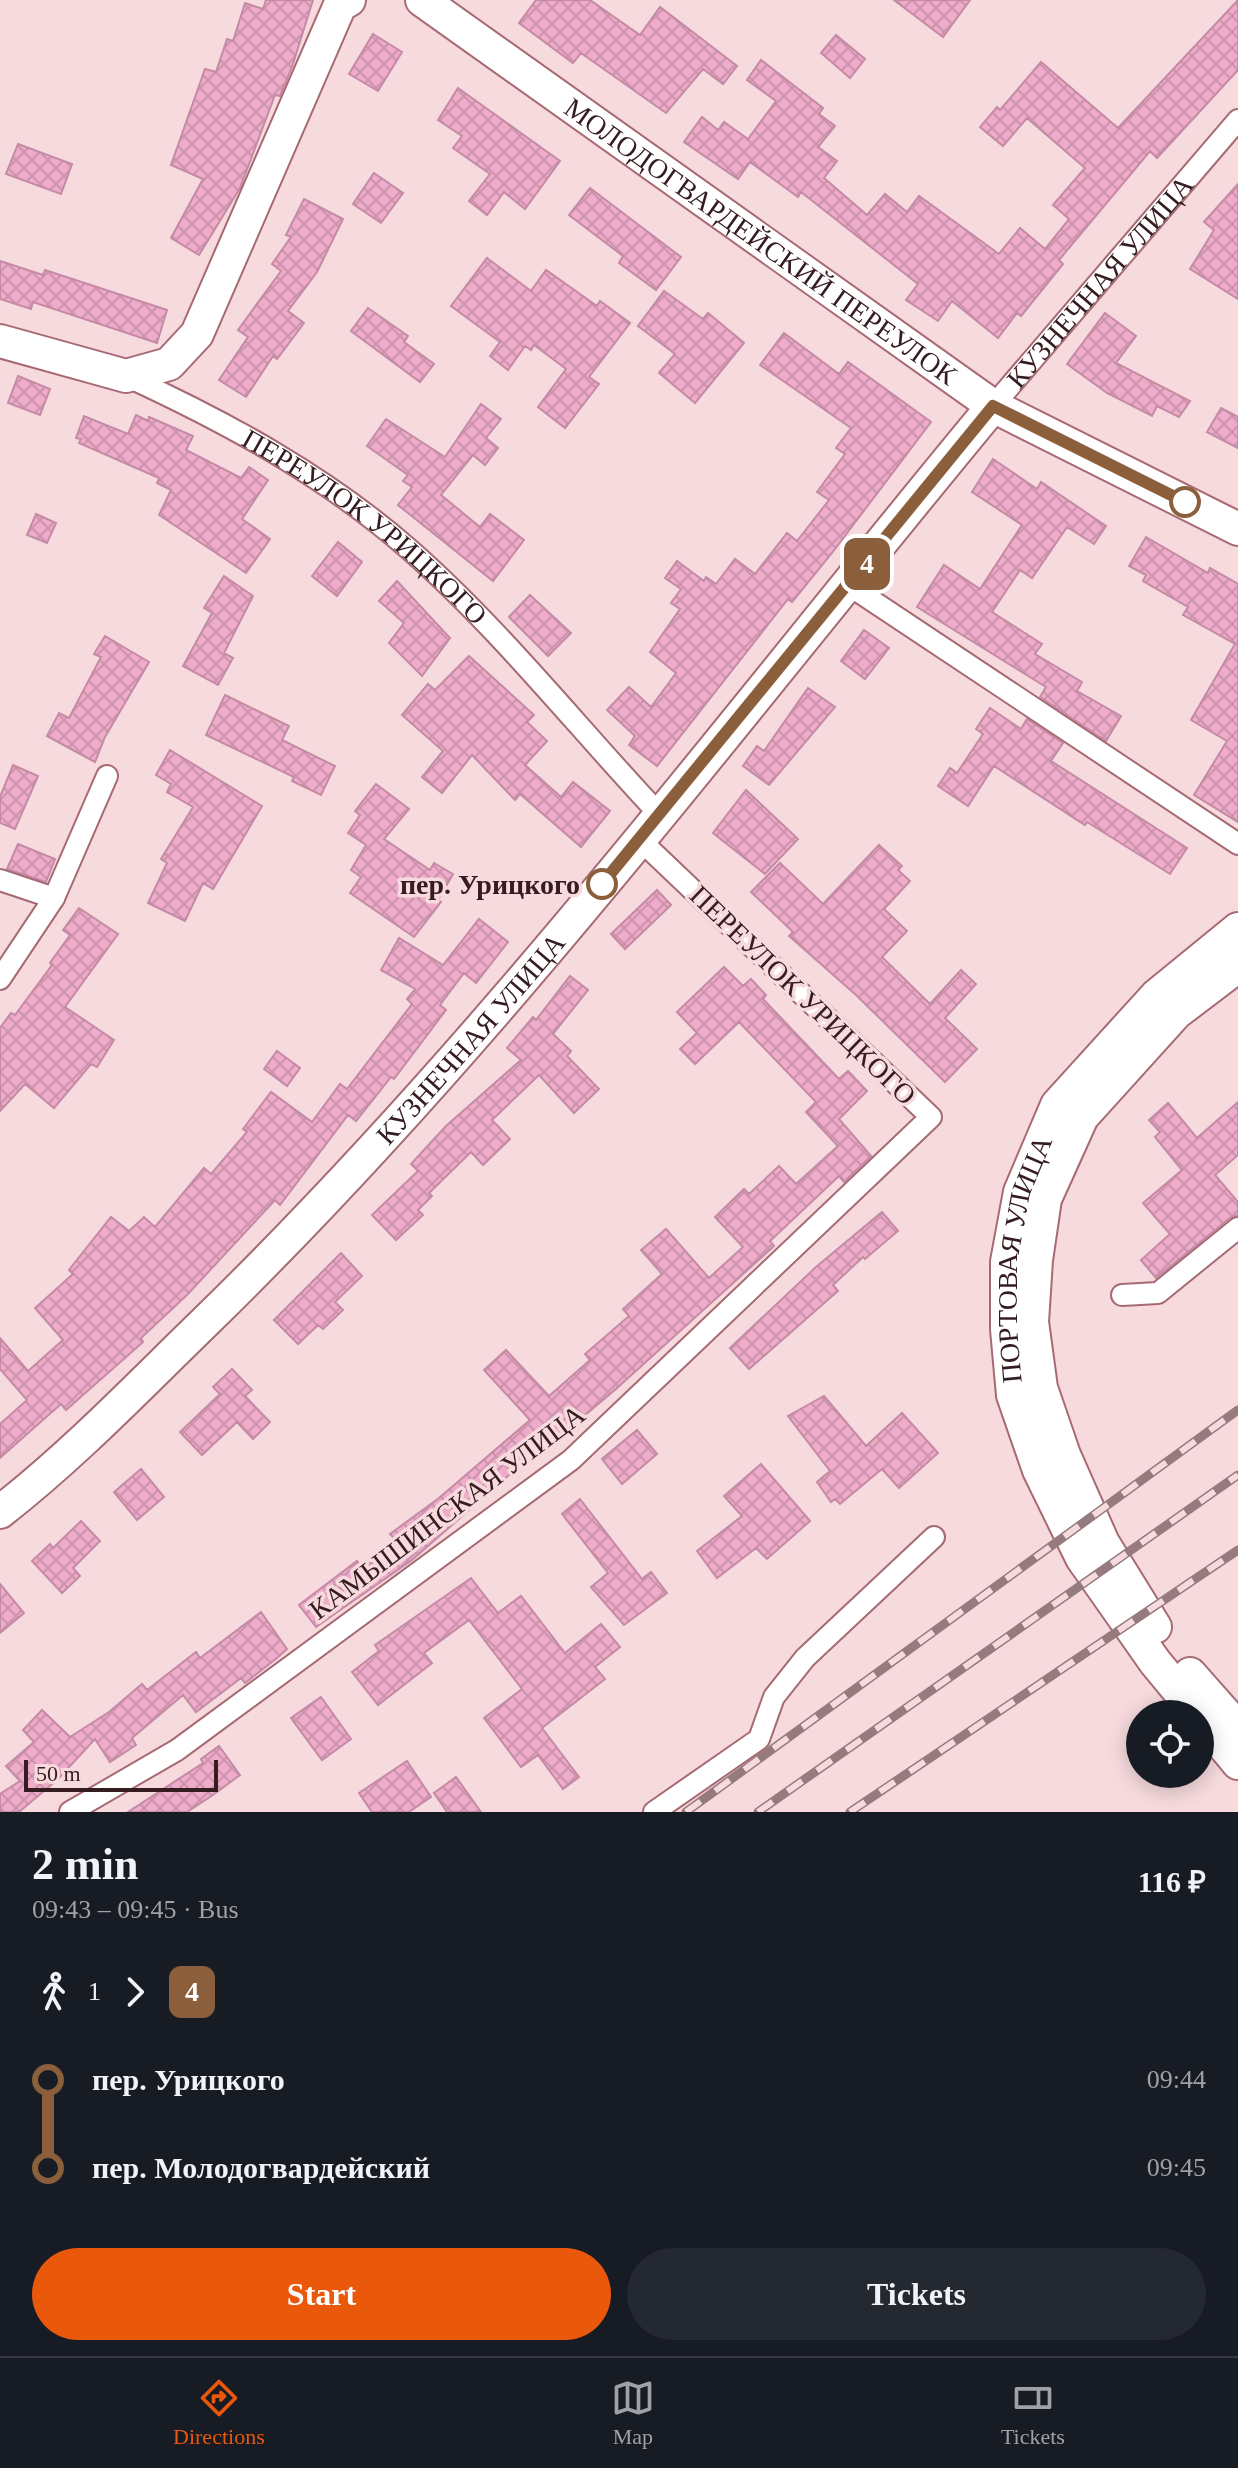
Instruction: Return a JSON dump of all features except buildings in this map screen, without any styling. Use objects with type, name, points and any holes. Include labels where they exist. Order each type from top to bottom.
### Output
[{"type":"main road","points":[[126,376],[169,364],[197,334],[340,5],[349,0]]},
{"type":"main road","name":"МОЛОДОГВАРДЕЙСКИЙ ПЕРЕУЛОК","points":[[422,0],[993,406],[1238,529]]},
{"type":"main road","name":"ПЕРЕУЛОК УРИЦКОГО","points":[[0,341],[126,376]]},
{"type":"main road","name":"КУЗНЕЧНАЯ УЛИЦА","points":[[0,1512],[49,1473],[304,1226],[490,1020],[850,586],[993,406]]},
{"type":"main road","name":"ПОРТОВАЯ УЛИЦА","points":[[1187,1700],[1155,1662],[1082,1558],[1039,1470],[1013,1395],[1007,1329],[1007,1262],[1020,1192],[1057,1105],[1156,996],[1238,929]]},
{"type":"main road","name":"ПОРТОВАЯ УЛИЦА","points":[[1238,966],[1176,1013],[1082,1117],[1045,1199],[1032,1322],[1041,1388],[1064,1455],[1103,1543],[1169,1650],[1238,1728]]},
{"type":"main road","name":"ПОРТОВАЯ УЛИЦА","points":[[1214,1733],[1238,1763]]},
{"type":"street","name":"КУЗНЕЧНАЯ УЛИЦА","points":[[993,406],[1238,120]]},
{"type":"street","name":"ПЕРЕУЛОК УРИЦКОГО","points":[[126,376],[191,406],[320,480],[410,550],[660,815]]},
{"type":"street","points":[[850,586],[1238,844]]},
{"type":"street","points":[[0,979],[54,898],[107,776]]},
{"type":"street","name":"ПЕРЕУЛОК УРИЦКОГО","points":[[639,839],[931,1117]]},
{"type":"street","points":[[0,880],[54,898]]},
{"type":"street","name":"КАМЫШИНСКАЯ УЛИЦА","points":[[70,1812],[177,1750],[571,1460],[931,1117]]},
{"type":"street","points":[[1122,1295],[1158,1293],[1238,1228]]},
{"type":"street","points":[[654,1812],[759,1739],[774,1697],[805,1658],[934,1537]]},
{"type":"railway","points":[[686,1812],[1238,1410]]},
{"type":"railway","points":[[758,1812],[1238,1475]]},
{"type":"railway","points":[[850,1812],[1238,1550]]},
{"type":"bus line","name":"4","points":[[602,884],[850,586],[993,406],[1185,502]]},
{"type":"place","name":"пер. Урицкого","points":[[602,884]]}]
